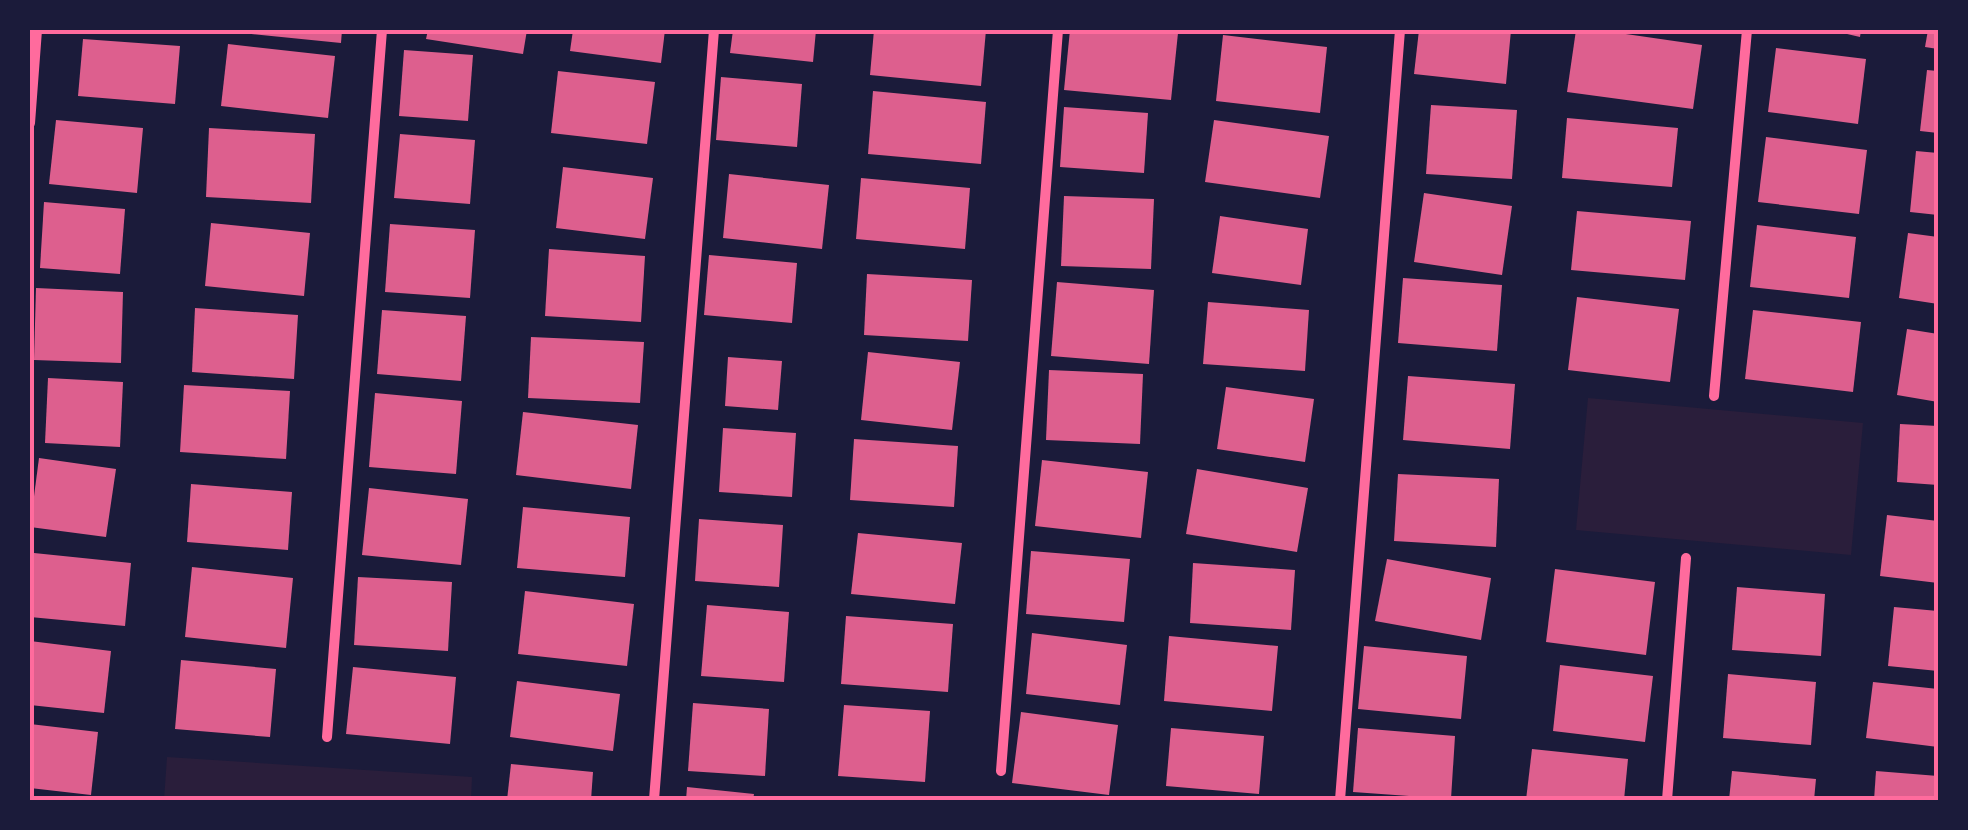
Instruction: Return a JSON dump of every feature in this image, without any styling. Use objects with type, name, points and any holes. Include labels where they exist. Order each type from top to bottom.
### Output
[{"type":"street","points":[[30,122],[37,30]]},
{"type":"street","points":[[327,737],[382,30]]},
{"type":"street","points":[[654,800],[714,30]]},
{"type":"street","points":[[1001,771],[1058,30]]},
{"type":"street","points":[[1340,800],[1400,30]]},
{"type":"street","points":[[1714,396],[1747,30]]},
{"type":"street","points":[[1668,800],[1686,558]]},
{"type":"shaded area","points":[[1588,398],[1863,423],[1851,555],[1576,530]]},
{"type":"shaded area","points":[[167,757],[472,777],[471,800],[164,800]]},
{"type":"building","points":[[342,30],[341,43],[242,33]]},
{"type":"building","points":[[428,30],[527,30],[523,54],[426,39]]},
{"type":"building","points":[[573,30],[665,30],[661,63],[570,51]]},
{"type":"building","points":[[733,30],[816,30],[813,62],[730,53]]},
{"type":"building","points":[[874,30],[986,30],[981,86],[870,75]]},
{"type":"building","points":[[1070,30],[1178,33],[1171,100],[1064,90]]},
{"type":"building","points":[[1419,30],[1511,30],[1506,84],[1414,74]]},
{"type":"building","points":[[1576,30],[1702,45],[1693,109],[1567,92]]},
{"type":"building","points":[[1830,30],[1861,30],[1860,37]]},
{"type":"building","points":[[1928,30],[1938,30],[1938,49],[1925,47]]},
{"type":"building","points":[[1223,35],[1327,47],[1320,113],[1216,101]]},
{"type":"building","points":[[83,39],[180,46],[175,104],[78,96]]},
{"type":"building","points":[[228,44],[335,56],[328,118],[221,106]]},
{"type":"building","points":[[1776,48],[1866,59],[1858,124],[1768,112]]},
{"type":"building","points":[[404,50],[473,55],[468,121],[399,116]]},
{"type":"building","points":[[1927,70],[1938,71],[1938,133],[1920,131]]},
{"type":"building","points":[[558,71],[655,82],[647,144],[551,133]]},
{"type":"building","points":[[721,77],[802,84],[797,147],[716,140]]},
{"type":"building","points":[[873,91],[986,102],[981,164],[868,154]]},
{"type":"building","points":[[1431,105],[1517,110],[1512,179],[1426,174]]},
{"type":"building","points":[[1064,107],[1148,113],[1144,173],[1060,167]]},
{"type":"building","points":[[1567,118],[1678,128],[1672,187],[1562,178]]},
{"type":"building","points":[[56,120],[143,128],[137,193],[49,184]]},
{"type":"building","points":[[1214,120],[1329,136],[1320,198],[1205,182]]},
{"type":"building","points":[[209,128],[315,134],[311,203],[206,197]]},
{"type":"building","points":[[400,134],[475,140],[470,204],[394,198]]},
{"type":"building","points":[[1766,137],[1867,150],[1859,214],[1758,202]]},
{"type":"building","points":[[1916,151],[1938,153],[1938,215],[1910,212]]},
{"type":"building","points":[[563,167],[653,178],[645,239],[556,228]]},
{"type":"building","points":[[729,174],[829,185],[822,249],[723,238]]},
{"type":"building","points":[[861,178],[970,188],[965,249],[856,239]]},
{"type":"building","points":[[1424,193],[1512,206],[1502,275],[1414,262]]},
{"type":"building","points":[[1064,196],[1154,199],[1151,269],[1061,266]]},
{"type":"building","points":[[44,202],[125,209],[120,274],[40,268]]},
{"type":"building","points":[[1577,211],[1691,221],[1685,280],[1571,270]]},
{"type":"building","points":[[1220,216],[1308,229],[1301,285],[1212,273]]},
{"type":"building","points":[[211,223],[310,233],[304,296],[205,286]]},
{"type":"building","points":[[390,224],[475,230],[470,298],[385,292]]},
{"type":"building","points":[[1757,225],[1856,237],[1849,298],[1750,287]]},
{"type":"building","points":[[1908,233],[1938,237],[1938,304],[1899,298]]},
{"type":"building","points":[[549,249],[645,256],[641,322],[545,316]]},
{"type":"building","points":[[709,255],[797,263],[792,323],[704,315]]},
{"type":"building","points":[[867,274],[972,280],[968,341],[864,335]]},
{"type":"building","points":[[1403,278],[1502,285],[1497,351],[1398,343]]},
{"type":"building","points":[[1057,282],[1154,290],[1149,364],[1051,356]]},
{"type":"building","points":[[36,288],[123,292],[121,363],[34,360]]},
{"type":"building","points":[[1577,297],[1679,309],[1670,382],[1568,370]]},
{"type":"building","points":[[1208,302],[1309,310],[1305,371],[1203,364]]},
{"type":"building","points":[[195,308],[298,315],[294,379],[192,372]]},
{"type":"building","points":[[382,310],[466,316],[461,381],[377,374]]},
{"type":"building","points":[[1753,310],[1861,322],[1853,392],[1745,379]]},
{"type":"building","points":[[1907,329],[1938,334],[1938,402],[1897,395]]},
{"type":"building","points":[[531,337],[644,342],[640,403],[528,398]]},
{"type":"building","points":[[868,352],[960,362],[952,430],[861,420]]},
{"type":"building","points":[[728,357],[782,361],[778,410],[725,406]]},
{"type":"building","points":[[1049,370],[1143,374],[1140,444],[1046,440]]},
{"type":"building","points":[[1408,376],[1515,384],[1510,449],[1403,440]]},
{"type":"building","points":[[48,378],[123,382],[120,447],[45,443]]},
{"type":"building","points":[[184,385],[290,391],[286,459],[180,452]]},
{"type":"building","points":[[1226,387],[1314,399],[1305,462],[1217,449]]},
{"type":"building","points":[[375,393],[462,401],[456,474],[369,467]]},
{"type":"building","points":[[523,412],[638,425],[631,489],[516,475]]},
{"type":"building","points":[[1900,424],[1938,426],[1938,485],[1897,482]]},
{"type":"building","points":[[723,428],[796,433],[792,497],[719,492]]},
{"type":"building","points":[[854,439],[958,446],[954,507],[850,500]]},
{"type":"building","points":[[39,458],[116,469],[106,537],[30,527]]},
{"type":"building","points":[[1042,460],[1148,472],[1141,538],[1035,526]]},
{"type":"building","points":[[1197,469],[1308,488],[1297,552],[1186,534]]},
{"type":"building","points":[[1398,474],[1499,479],[1496,547],[1394,541]]},
{"type":"building","points":[[191,484],[292,492],[288,550],[187,542]]},
{"type":"building","points":[[369,488],[468,499],[461,565],[362,555]]},
{"type":"building","points":[[523,507],[630,517],[625,577],[517,568]]},
{"type":"building","points":[[1887,515],[1938,521],[1938,583],[1880,576]]},
{"type":"building","points":[[699,519],[783,525],[779,587],[695,581]]},
{"type":"building","points":[[858,533],[962,543],[955,604],[851,594]]},
{"type":"building","points":[[1031,551],[1130,559],[1124,622],[1026,614]]},
{"type":"building","points":[[34,553],[131,563],[125,626],[30,617]]},
{"type":"building","points":[[1387,559],[1491,578],[1481,640],[1375,621]]},
{"type":"building","points":[[1193,563],[1295,570],[1291,630],[1190,623]]},
{"type":"building","points":[[192,567],[293,578],[286,648],[185,637]]},
{"type":"building","points":[[1555,569],[1655,582],[1646,655],[1546,642]]},
{"type":"building","points":[[358,577],[452,582],[448,651],[354,645]]},
{"type":"building","points":[[1737,587],[1825,594],[1821,656],[1732,650]]},
{"type":"building","points":[[525,591],[634,604],[627,666],[518,654]]},
{"type":"building","points":[[707,605],[789,612],[784,682],[701,676]]},
{"type":"building","points":[[1894,607],[1938,611],[1938,671],[1888,666]]},
{"type":"building","points":[[846,616],[953,624],[948,692],[841,684]]},
{"type":"building","points":[[1032,633],[1127,645],[1120,705],[1026,694]]},
{"type":"building","points":[[1169,636],[1278,646],[1272,711],[1164,701]]},
{"type":"building","points":[[30,641],[111,651],[104,713],[30,705]]},
{"type":"building","points":[[1364,646],[1467,656],[1461,719],[1358,709]]},
{"type":"building","points":[[181,660],[276,669],[270,737],[175,729]]},
{"type":"building","points":[[1560,665],[1653,676],[1645,742],[1553,731]]},
{"type":"building","points":[[353,667],[456,677],[450,744],[346,734]]},
{"type":"building","points":[[1728,674],[1816,682],[1811,745],[1723,738]]},
{"type":"building","points":[[517,681],[620,694],[613,751],[510,737]]},
{"type":"building","points":[[1873,682],[1938,689],[1938,747],[1866,738]]},
{"type":"building","points":[[693,703],[769,709],[765,776],[688,771]]},
{"type":"building","points":[[844,705],[930,711],[925,782],[838,776]]},
{"type":"building","points":[[1021,712],[1118,725],[1109,795],[1012,783]]},
{"type":"building","points":[[30,724],[98,732],[91,795],[30,788]]},
{"type":"building","points":[[1171,728],[1264,736],[1259,794],[1166,786]]},
{"type":"building","points":[[1358,728],[1455,736],[1451,799],[1353,792]]},
{"type":"building","points":[[1532,749],[1628,759],[1624,800],[1526,800]]},
{"type":"building","points":[[511,764],[593,772],[591,800],[507,800]]},
{"type":"building","points":[[1732,771],[1816,779],[1814,800],[1729,800]]},
{"type":"building","points":[[1876,771],[1938,776],[1938,800],[1874,800]]},
{"type":"building","points":[[687,787],[754,794],[753,800],[686,800]]}]
